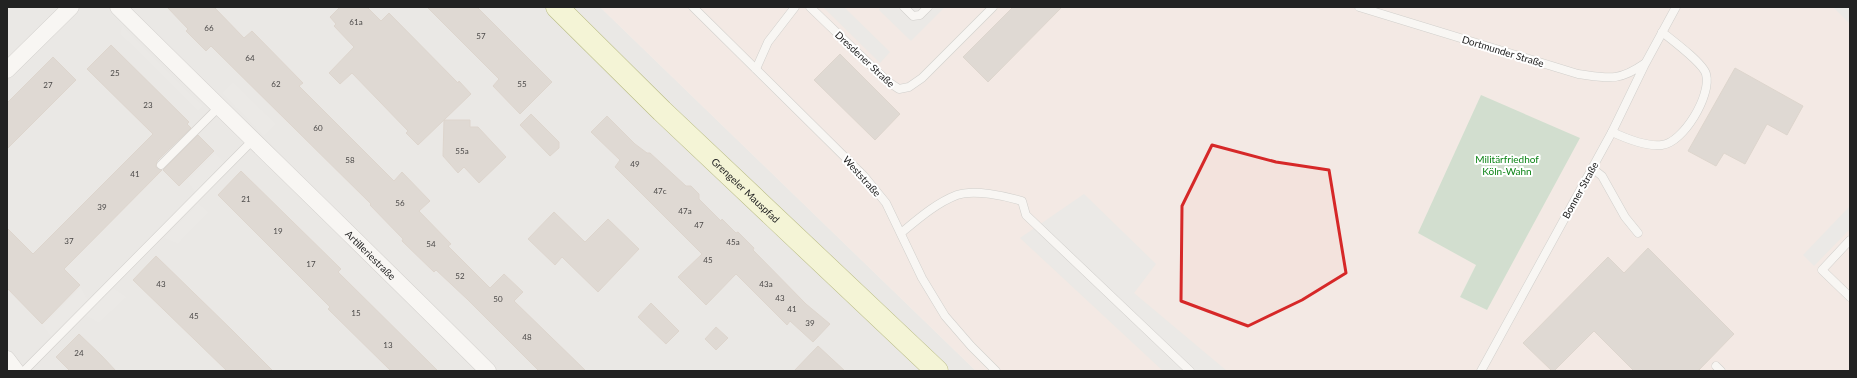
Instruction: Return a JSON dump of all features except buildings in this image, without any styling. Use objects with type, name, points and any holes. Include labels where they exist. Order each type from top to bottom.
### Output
[{"type":"main road","name":"Grengeler Mauspfad","points":[[557,7],[662,111],[938,371]]},
{"type":"street","points":[[7,70],[71,7]]},
{"type":"street","name":"Artilleriestraße","points":[[118,7],[252,141],[337,220],[488,371]]},
{"type":"street","points":[[7,359],[16,371]]},
{"type":"lane","name":"Weststraße","points":[[692,7],[864,176],[886,204],[922,278],[945,316],[971,346],[996,371]]},
{"type":"lane","points":[[756,69],[768,42],[796,7]]},
{"type":"lane","name":"Dresdener Straße","points":[[810,7],[887,81],[899,89],[909,87],[922,78],[992,7]]},
{"type":"lane","points":[[904,7],[913,16],[920,15],[928,7]]},
{"type":"lane","name":"Dortmunder Straße","points":[[1359,7],[1578,74],[1613,79],[1631,74],[1645,64]]},
{"type":"lane","name":"Bonner Straße","points":[[1481,371],[1612,132],[1645,64],[1676,7]]},
{"type":"lane","points":[[1612,132],[1627,139],[1663,145],[1679,137],[1697,112],[1706,90],[1706,74],[1688,52],[1662,32]]},
{"type":"lane","points":[[161,165],[219,107]]},
{"type":"lane","points":[[24,371],[252,141]]},
{"type":"lane","points":[[1592,168],[1602,176],[1624,217],[1638,233]]},
{"type":"lane","points":[[901,233],[935,207],[958,194],[993,193],[1022,201],[1026,214],[1190,371]]},
{"type":"lane","points":[[1850,240],[1822,270],[1850,297]]},
{"type":"highlighted area","points":[[1212,145],[1276,162],[1329,170],[1346,273],[1302,300],[1248,326],[1181,301],[1182,206]]},
{"type":"shaded area","points":[[7,7],[600,7],[976,371],[7,371]]},
{"type":"shaded area","points":[[600,7],[1850,7],[1850,371],[976,371]],"holes":[[[1476,265],[1487,310],[1460,297]]]},
{"type":"shaded area","points":[[844,7],[890,52],[880,63],[824,8]]},
{"type":"shaded area","points":[[880,7],[945,7],[911,41],[879,10]]},
{"type":"shaded area","points":[[1833,7],[1850,7],[1850,24]]},
{"type":"shaded area","points":[[122,26],[203,106],[198,111],[120,34]]},
{"type":"shaded area","points":[[233,82],[276,124],[264,136],[222,93]]},
{"type":"shaded area","points":[[215,153],[226,164],[195,193],[187,180]]},
{"type":"shaded area","points":[[1084,194],[1156,264],[1134,293],[1227,371],[1163,371],[1020,238]]},
{"type":"shaded area","points":[[198,203],[209,212],[178,244],[164,238]]},
{"type":"shaded area","points":[[1850,206],[1850,229],[1814,266],[1803,255]]},
{"type":"shaded area","points":[[81,287],[88,300],[51,337],[42,325]]},
{"type":"shaded area","points":[[112,287],[127,297],[99,323],[85,315]]},
{"type":"green space","name":"Militärfriedhof Köln-Wahn","points":[[1481,95],[1580,138],[1487,310],[1460,297],[1476,265],[1418,233]]}]
